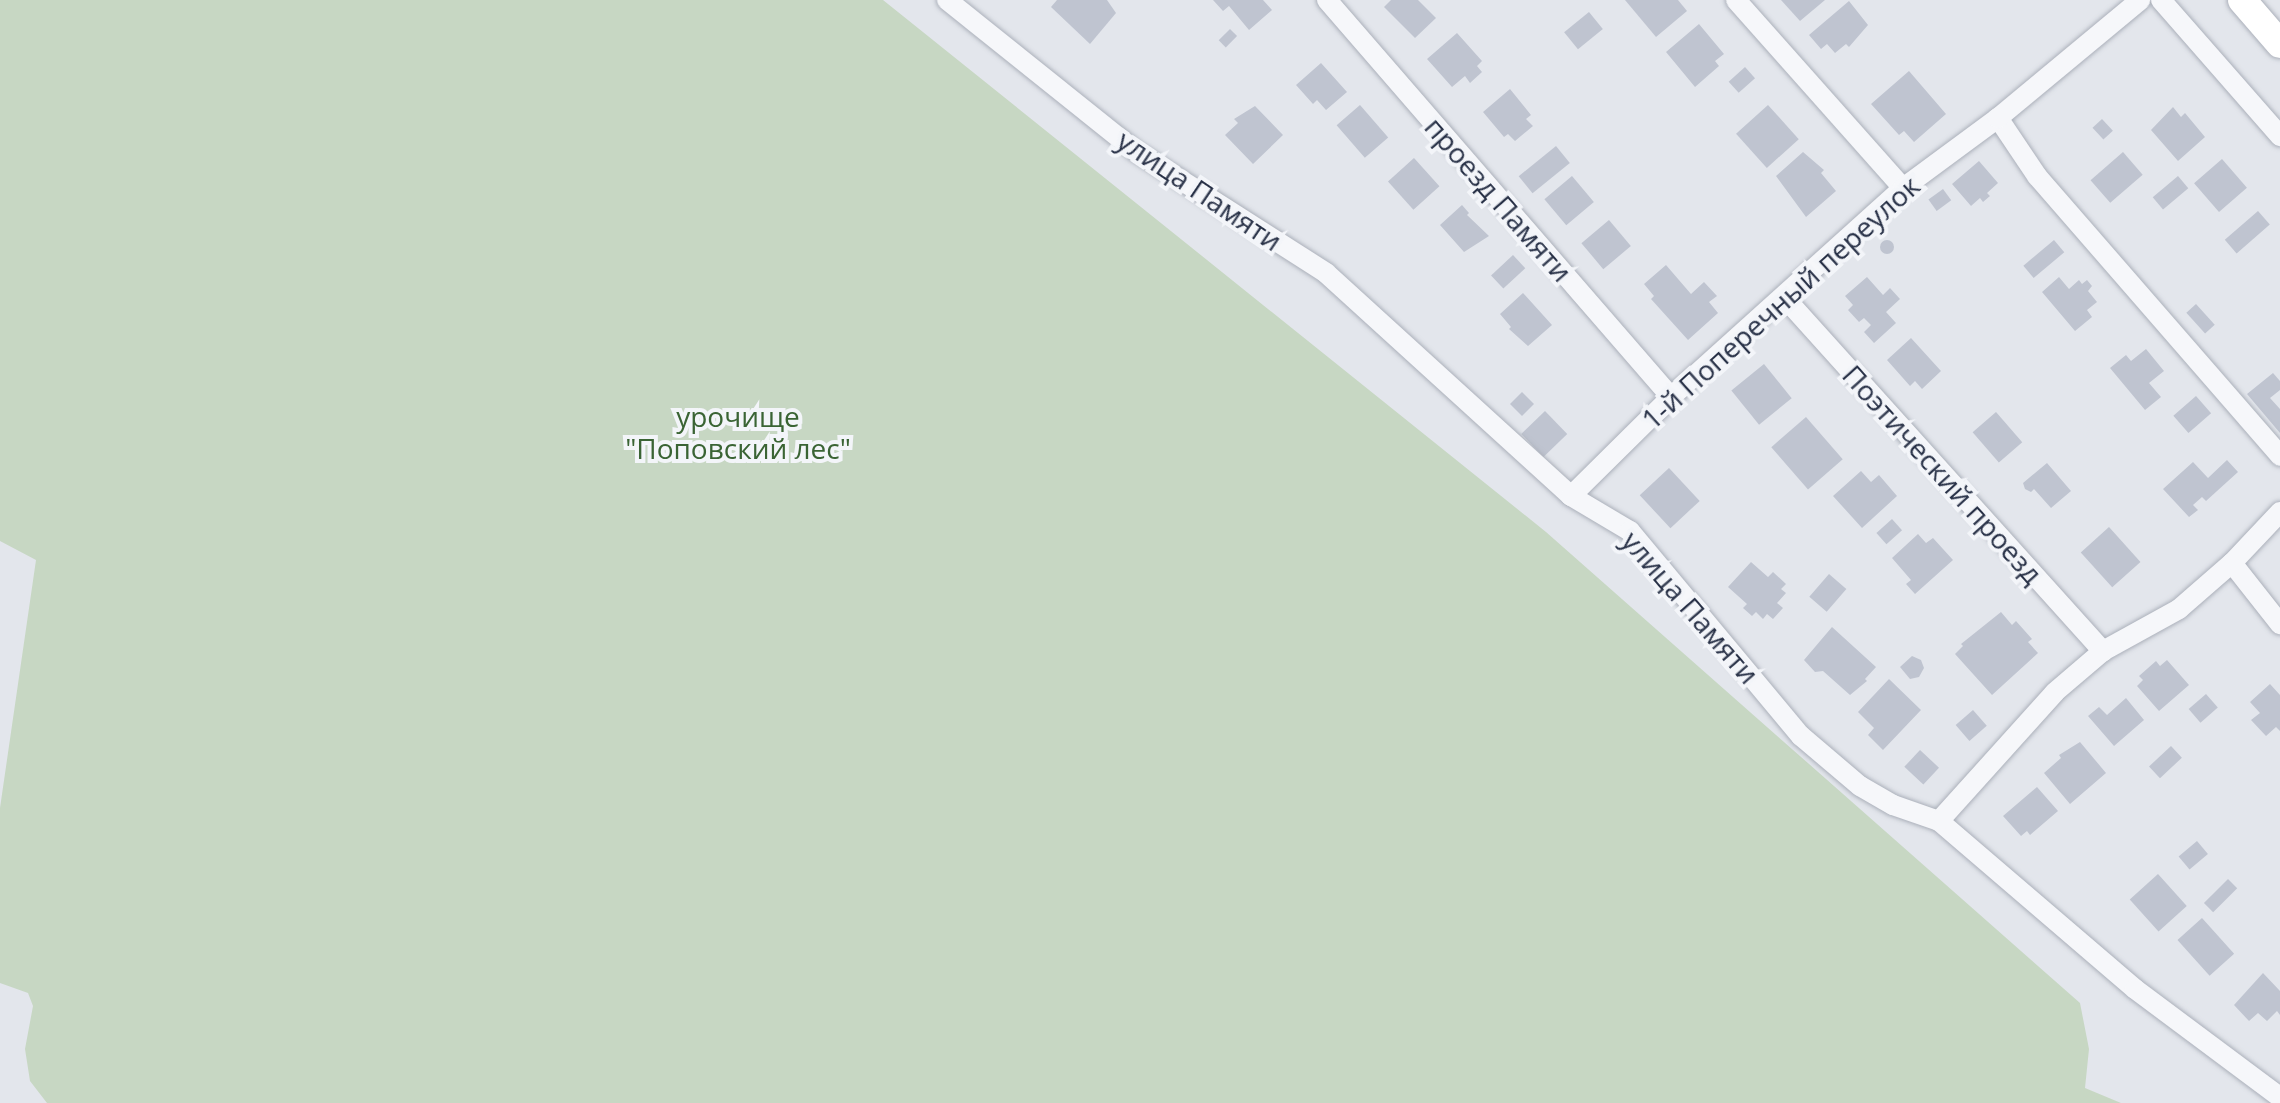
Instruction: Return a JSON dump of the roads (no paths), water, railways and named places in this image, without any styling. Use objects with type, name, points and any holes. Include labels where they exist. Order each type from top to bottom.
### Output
[{"type":"main road","points":[[2242,0],[2280,44]]},
{"type":"street","name":"улица Памяти","points":[[947,0],[1134,150],[1326,273],[1571,496],[1630,531],[1801,736],[1860,786],[1893,805],[1939,821],[2135,989],[2280,1097]]},
{"type":"street","name":"проезд Памяти","points":[[1327,0],[1671,397]]},
{"type":"street","points":[[1736,0],[1903,188]]},
{"type":"street","name":"1-й Поперечный переулок","points":[[1571,496],[1671,397],[1903,188],[1998,118],[2140,0]]},
{"type":"street","points":[[2161,0],[2280,136]]},
{"type":"street","points":[[1998,118],[2037,176],[2280,456]]},
{"type":"street","name":"Поэтический проезд","points":[[1784,297],[2103,651]]},
{"type":"street","points":[[1939,821],[2055,692],[2103,651],[2179,609],[2232,563],[2280,512]]},
{"type":"street","points":[[2232,563],[2280,624]]},
{"type":"park label","name":"урочище \"Поповский лес\"","points":[[738,432]]}]
